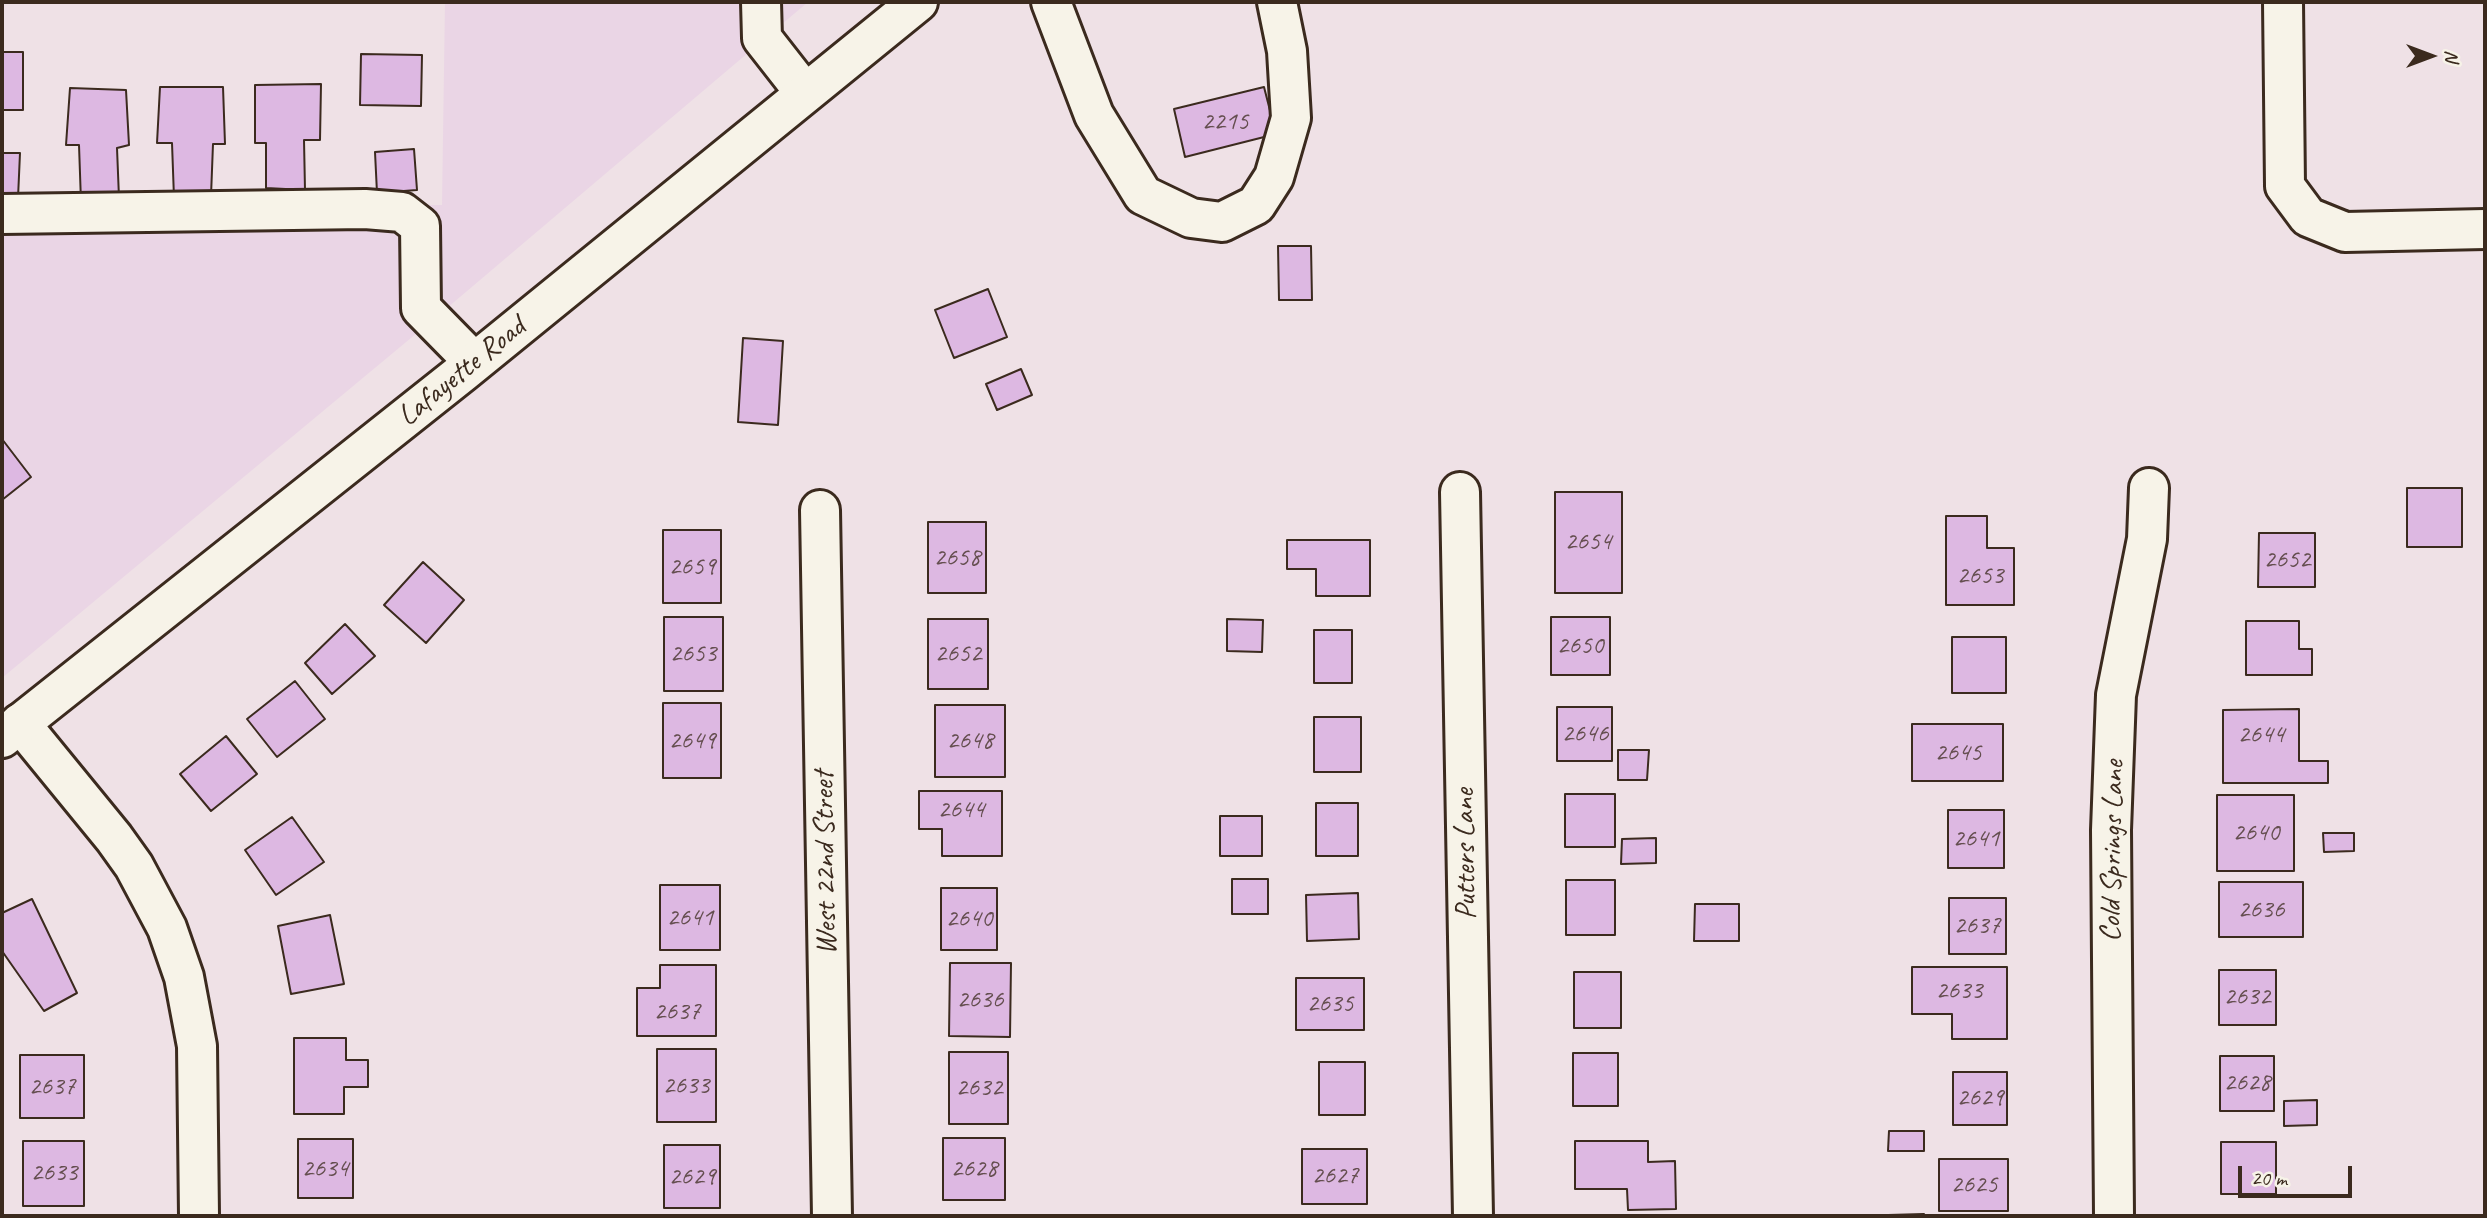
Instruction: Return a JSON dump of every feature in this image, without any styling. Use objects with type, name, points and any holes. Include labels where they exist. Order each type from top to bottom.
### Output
[{"type":"street","points":[[761,2],[762,38],[805,93]]},
{"type":"street","name":"Lafayette Road","points":[[11,730],[474,362],[918,2]]},
{"type":"street","points":[[1051,2],[1094,115],[1143,195],[1191,218],[1222,222],[1256,205],[1274,177],[1291,118],[1287,51],[1277,2]]},
{"type":"street","points":[[2283,2],[2285,186],[2308,218],[2346,232],[2485,229]]},
{"type":"street","points":[[2,214],[365,209],[402,212],[420,226],[421,309],[474,362]]},
{"type":"street","name":"Cold Springs Lane","points":[[2113,1216],[2111,830],[2116,695],[2147,539],[2149,488]]},
{"type":"street","name":"Putters Lane","points":[[1460,492],[1473,1216]]},
{"type":"street","name":"West 22nd Street","points":[[821,510],[832,1216]]},
{"type":"street","points":[[11,730],[114,838],[134,866],[167,928],[184,977],[197,1046],[199,1216]]},
{"type":"shaded area","points":[[445,2],[808,2],[447,308],[2,678],[2,207],[442,205]]},
{"type":"building","points":[[2,52],[23,52],[23,110],[2,110]]},
{"type":"building","points":[[361,54],[422,55],[421,106],[360,105]]},
{"type":"building","points":[[321,84],[320,140],[304,140],[305,190],[266,188],[266,143],[255,143],[255,85]]},
{"type":"building","points":[[160,87],[223,87],[225,144],[213,144],[211,196],[174,198],[172,143],[157,143]]},
{"type":"building","points":[[1264,87],[1276,134],[1185,157],[1174,109]]},
{"type":"building","points":[[70,88],[126,90],[129,145],[117,148],[119,198],[81,202],[79,145],[66,145]]},
{"type":"building","points":[[414,149],[417,190],[377,193],[375,152]]},
{"type":"building","points":[[2,153],[20,153],[18,198],[2,197]]},
{"type":"building","points":[[1278,246],[1311,246],[1312,300],[1279,300]]},
{"type":"building","points":[[988,289],[1007,337],[954,358],[935,310]]},
{"type":"building","points":[[743,338],[783,341],[778,425],[738,422]]},
{"type":"building","points":[[1021,369],[1032,395],[997,410],[986,384]]},
{"type":"building","points":[[2,439],[31,477],[2,500]]},
{"type":"building","points":[[2407,488],[2462,488],[2462,547],[2407,547]]},
{"type":"building","points":[[1555,492],[1622,492],[1622,593],[1555,593]]},
{"type":"building","points":[[1946,516],[1987,516],[1987,548],[2014,548],[2014,605],[1946,605]]},
{"type":"building","points":[[928,522],[986,522],[986,593],[928,593]]},
{"type":"building","points":[[663,530],[721,530],[721,603],[663,603]]},
{"type":"building","points":[[2259,533],[2315,533],[2315,587],[2258,587]]},
{"type":"building","points":[[1287,540],[1370,540],[1370,596],[1316,596],[1316,569],[1287,569]]},
{"type":"building","points":[[423,562],[464,600],[426,643],[384,605]]},
{"type":"building","points":[[664,617],[723,617],[723,691],[664,691]]},
{"type":"building","points":[[1551,617],[1610,617],[1610,675],[1551,675]]},
{"type":"building","points":[[928,619],[988,619],[988,689],[928,689]]},
{"type":"building","points":[[1227,619],[1263,620],[1262,652],[1227,651]]},
{"type":"building","points":[[2246,621],[2299,621],[2299,649],[2312,649],[2312,675],[2246,675]]},
{"type":"building","points":[[345,624],[375,656],[332,694],[305,663]]},
{"type":"building","points":[[1314,630],[1352,630],[1352,683],[1314,683]]},
{"type":"building","points":[[1952,637],[2006,637],[2006,693],[1952,693]]},
{"type":"building","points":[[295,681],[325,719],[277,757],[247,719]]},
{"type":"building","points":[[663,703],[721,703],[721,778],[663,778]]},
{"type":"building","points":[[935,705],[1005,705],[1005,777],[935,777]]},
{"type":"building","points":[[1557,707],[1612,707],[1612,761],[1557,761]]},
{"type":"building","points":[[2299,709],[2299,761],[2328,761],[2328,783],[2223,783],[2223,710]]},
{"type":"building","points":[[1314,717],[1361,717],[1361,772],[1314,772]]},
{"type":"building","points":[[1912,724],[2003,724],[2003,781],[1912,781]]},
{"type":"building","points":[[226,736],[257,774],[211,811],[180,774]]},
{"type":"building","points":[[1618,750],[1649,750],[1647,780],[1618,780]]},
{"type":"building","points":[[919,791],[1002,791],[1002,856],[942,856],[942,829],[919,829]]},
{"type":"building","points":[[1565,794],[1615,794],[1615,847],[1565,847]]},
{"type":"building","points":[[2217,795],[2294,795],[2294,871],[2217,871]]},
{"type":"building","points":[[1316,803],[1358,803],[1358,856],[1316,856]]},
{"type":"building","points":[[1948,810],[2004,810],[2004,868],[1948,868]]},
{"type":"building","points":[[1220,816],[1262,816],[1262,856],[1220,856]]},
{"type":"building","points":[[292,817],[324,862],[276,895],[245,850]]},
{"type":"building","points":[[2323,833],[2354,833],[2354,851],[2324,852]]},
{"type":"building","points":[[1656,838],[1656,863],[1621,864],[1622,839]]},
{"type":"building","points":[[1232,879],[1268,879],[1268,914],[1232,914]]},
{"type":"building","points":[[1566,880],[1615,880],[1615,935],[1566,935]]},
{"type":"building","points":[[2219,882],[2303,882],[2303,937],[2219,937]]},
{"type":"building","points":[[660,885],[720,885],[720,950],[660,950]]},
{"type":"building","points":[[941,888],[997,888],[997,950],[941,950]]},
{"type":"building","points":[[1358,893],[1359,939],[1307,941],[1306,895]]},
{"type":"building","points":[[1949,898],[2006,898],[2006,954],[1949,954]]},
{"type":"building","points":[[32,899],[77,993],[44,1011],[2,951],[2,913]]},
{"type":"building","points":[[1695,904],[1739,904],[1739,941],[1694,941]]},
{"type":"building","points":[[330,915],[344,984],[291,994],[278,926]]},
{"type":"building","points":[[950,963],[1011,963],[1010,1037],[949,1036]]},
{"type":"building","points":[[660,965],[716,965],[716,1036],[637,1036],[637,988],[660,988]]},
{"type":"building","points":[[1912,967],[2007,967],[2007,1039],[1952,1039],[1952,1014],[1912,1014]]},
{"type":"building","points":[[2219,970],[2276,970],[2276,1025],[2219,1025]]},
{"type":"building","points":[[1574,972],[1621,972],[1621,1028],[1574,1028]]},
{"type":"building","points":[[1296,978],[1364,978],[1364,1030],[1296,1030]]},
{"type":"building","points":[[294,1038],[346,1038],[346,1060],[368,1060],[368,1087],[344,1087],[344,1114],[294,1114]]},
{"type":"building","points":[[657,1049],[716,1049],[716,1122],[657,1122]]},
{"type":"building","points":[[949,1052],[1008,1052],[1008,1124],[949,1124]]},
{"type":"building","points":[[1573,1053],[1618,1053],[1618,1106],[1573,1106]]},
{"type":"building","points":[[20,1055],[84,1055],[84,1118],[20,1118]]},
{"type":"building","points":[[2220,1056],[2274,1056],[2274,1111],[2220,1111]]},
{"type":"building","points":[[1319,1062],[1365,1062],[1365,1115],[1319,1115]]},
{"type":"building","points":[[1953,1072],[2007,1072],[2007,1125],[1953,1125]]},
{"type":"building","points":[[2317,1100],[2317,1125],[2284,1126],[2284,1101]]},
{"type":"building","points":[[1889,1131],[1924,1131],[1924,1151],[1888,1151]]},
{"type":"building","points":[[943,1138],[1005,1138],[1005,1200],[943,1200]]},
{"type":"building","points":[[298,1139],[353,1139],[353,1198],[298,1198]]},
{"type":"building","points":[[23,1141],[84,1141],[84,1206],[23,1206]]},
{"type":"building","points":[[1575,1141],[1648,1141],[1648,1162],[1675,1161],[1676,1209],[1628,1210],[1627,1189],[1575,1189]]},
{"type":"building","points":[[2221,1142],[2276,1142],[2276,1194],[2221,1194]]},
{"type":"building","points":[[664,1145],[720,1145],[720,1208],[664,1208]]},
{"type":"building","points":[[1302,1149],[1367,1149],[1367,1204],[1302,1204]]},
{"type":"building","points":[[1939,1159],[2008,1159],[2008,1211],[1939,1211]]},
{"type":"building","points":[[1924,1214],[1923,1216],[1888,1216],[1888,1215]]}]
